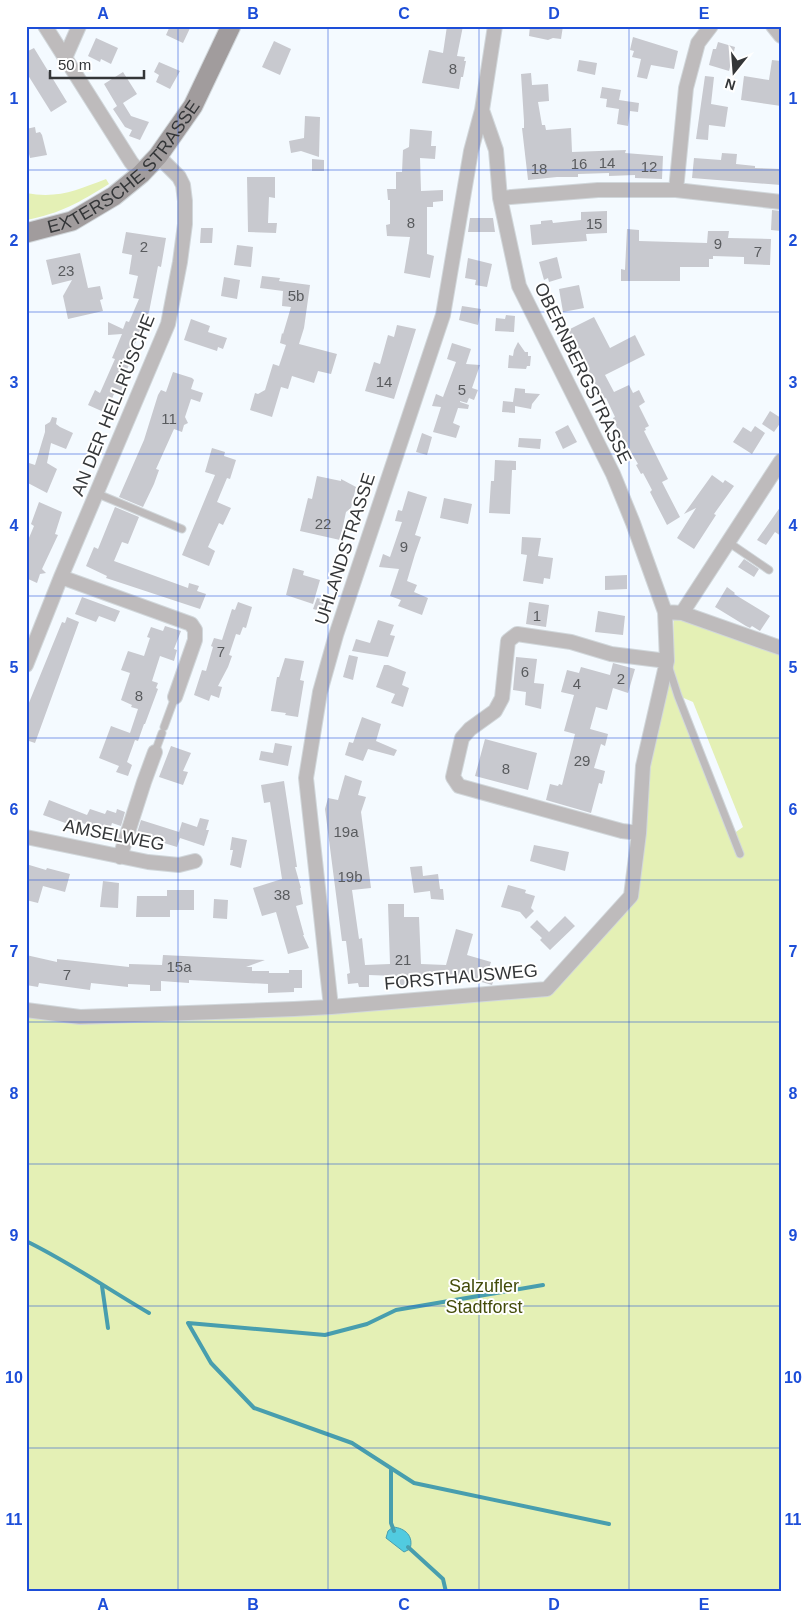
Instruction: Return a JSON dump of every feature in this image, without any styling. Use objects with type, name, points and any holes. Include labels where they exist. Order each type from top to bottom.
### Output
[{"type":"main road","name":"EXTERSCHE STRASSE","points":[[26,233],[72,221],[114,196],[141,174],[158,156],[193,106],[231,26]]},
{"type":"street","points":[[45,26],[131,162],[141,174]]},
{"type":"street","points":[[65,58],[79,26]]},
{"type":"street","name":"OBERNBERGSTRASSE","points":[[495,26],[482,110],[496,150],[500,198],[519,286],[613,474],[633,522],[665,612]]},
{"type":"street","points":[[676,190],[686,88],[698,43],[712,26]]},
{"type":"street","points":[[773,26],[781,36]]},
{"type":"street","name":"UHLANDSTRASSE","points":[[331,1007],[306,778],[320,692],[336,635],[442,315],[471,152],[482,110]]},
{"type":"street","name":"AN DER HELLRÜSCHE","points":[[26,665],[61,577],[98,494],[168,324],[180,262],[185,224],[185,200],[183,185],[179,177],[158,156]]},
{"type":"street","points":[[500,198],[598,190],[676,190],[781,202]]},
{"type":"street","points":[[682,614],[781,461]]},
{"type":"street","points":[[61,577],[191,624],[195,630],[194,640],[175,697]]},
{"type":"street","points":[[665,612],[682,614],[781,648]]},
{"type":"street","name":"FORSTHAUSWEG","points":[[26,1010],[80,1017],[331,1007],[547,989],[631,896],[639,833],[644,766],[667,661],[665,612]]},
{"type":"street","points":[[639,833],[622,831],[459,786],[452,777],[462,738],[470,729],[495,711],[502,698],[508,642],[517,634],[571,642],[611,654],[667,661]]},
{"type":"street","points":[[120,857],[155,752]]},
{"type":"street","name":"AMSELWEG","points":[[26,837],[120,857],[179,865],[195,861]]},
{"type":"lane","points":[[98,494],[182,529]]},
{"type":"lane","points":[[727,542],[769,570]]},
{"type":"lane","points":[[667,661],[678,696],[740,854]]},
{"type":"lane","points":[[155,752],[175,697]]},
{"type":"green space","points":[[106,179],[109,184],[79,202],[60,211],[26,220],[26,193],[37,195],[58,194],[76,190]]},
{"type":"green space","name":"Salzufler Stadtforst","points":[[674,616],[781,653],[781,1592],[26,1592],[26,1015],[548,993],[633,899],[650,768],[672,659]],"holes":[[[679,696],[693,702],[743,827],[733,834]]]},
{"type":"water","points":[[393,1527],[401,1529],[408,1534],[411,1540],[410,1549],[404,1552],[386,1538],[388,1531]]},
{"type":"building","points":[[170,26],[191,26],[183,43],[166,35]]},
{"type":"building","points":[[447,26],[463,26],[457,56],[465,57],[464,61],[466,61],[459,89],[422,83],[429,50],[443,53]]},
{"type":"building","points":[[530,26],[563,26],[561,39],[553,38],[548,40],[529,36]]},
{"type":"building","points":[[633,37],[678,51],[674,69],[651,65],[647,79],[637,77],[641,59],[632,57],[634,51],[630,50]]},
{"type":"building","points":[[96,38],[118,48],[111,64],[101,59],[100,62],[88,56]]},
{"type":"building","points":[[274,41],[291,49],[280,75],[262,67]]},
{"type":"building","points":[[718,42],[735,47],[729,71],[709,65],[713,49],[716,49]]},
{"type":"building","points":[[34,48],[67,102],[51,112],[26,72],[26,52]]},
{"type":"building","points":[[579,60],[597,63],[595,75],[577,71]]},
{"type":"building","points":[[772,60],[781,61],[781,106],[741,100],[744,76],[769,80]]},
{"type":"building","points":[[159,62],[180,71],[170,89],[156,82],[159,75],[154,72]]},
{"type":"building","points":[[123,72],[137,94],[123,103],[131,116],[149,122],[140,140],[129,136],[132,130],[125,127],[113,109],[117,106],[104,84]]},
{"type":"building","points":[[531,73],[532,85],[548,84],[549,101],[538,102],[542,125],[545,125],[546,130],[571,128],[572,152],[626,150],[625,153],[663,156],[662,179],[635,178],[635,175],[609,176],[609,173],[578,174],[578,177],[528,180],[522,128],[524,128],[524,121],[521,74]]},
{"type":"building","points":[[705,76],[714,77],[711,104],[728,107],[725,127],[709,125],[708,140],[696,139]]},
{"type":"building","points":[[602,87],[621,90],[619,100],[639,103],[638,112],[630,111],[628,126],[617,124],[619,109],[606,107],[607,99],[600,98]]},
{"type":"building","points":[[305,116],[320,117],[319,157],[301,151],[291,153],[289,141],[304,138]]},
{"type":"building","points":[[35,127],[36,133],[40,132],[42,135],[47,155],[30,158],[26,142],[26,129]]},
{"type":"building","points":[[410,129],[432,131],[431,146],[436,146],[435,159],[420,158],[421,191],[443,190],[443,201],[433,202],[433,207],[427,207],[427,254],[434,256],[430,278],[404,273],[410,237],[387,236],[386,225],[390,224],[390,200],[388,200],[387,189],[396,189],[396,172],[402,172],[403,150],[409,147]]},
{"type":"building","points":[[722,153],[737,154],[736,164],[755,166],[755,168],[781,169],[781,185],[692,178],[694,158],[721,160]]},
{"type":"building","points":[[312,159],[324,160],[324,171],[312,171]]},
{"type":"building","points":[[247,177],[275,177],[275,198],[269,197],[268,223],[277,223],[276,233],[248,232]]},
{"type":"building","points":[[772,210],[781,211],[781,231],[771,230]]},
{"type":"building","points":[[607,211],[607,233],[586,234],[587,241],[532,245],[530,225],[541,224],[541,221],[552,220],[553,223],[581,220],[581,212]]},
{"type":"building","points":[[470,218],[493,218],[495,232],[468,232]]},
{"type":"building","points":[[201,228],[213,228],[212,243],[200,243]]},
{"type":"building","points":[[627,229],[639,230],[639,241],[707,243],[708,231],[729,231],[728,238],[771,239],[770,265],[744,264],[744,257],[713,256],[713,259],[709,259],[709,267],[680,267],[680,281],[621,281],[621,269],[625,270]]},
{"type":"building","points":[[126,232],[166,238],[161,267],[158,266],[149,312],[133,348],[136,349],[133,356],[134,360],[132,365],[129,365],[122,381],[121,392],[116,389],[106,413],[88,405],[95,390],[100,393],[115,359],[112,358],[122,334],[108,335],[108,322],[123,329],[126,321],[129,322],[139,299],[133,298],[138,276],[129,274],[132,255],[122,253]]},
{"type":"building","points":[[237,245],[253,247],[251,267],[234,265]]},
{"type":"building","points":[[80,253],[88,288],[100,286],[103,299],[100,300],[103,311],[68,319],[63,296],[72,280],[52,285],[46,260]]},
{"type":"building","points":[[557,257],[562,278],[549,282],[548,278],[544,280],[539,262]]},
{"type":"building","points":[[468,258],[492,264],[487,287],[475,285],[476,280],[465,278]]},
{"type":"building","points":[[262,276],[280,278],[279,281],[310,285],[304,328],[299,344],[337,354],[331,374],[318,371],[314,383],[292,376],[288,389],[281,387],[272,417],[250,410],[255,393],[258,394],[265,390],[273,364],[279,366],[286,345],[280,343],[282,333],[291,307],[282,306],[283,291],[260,288]]},
{"type":"building","points":[[224,277],[240,280],[237,299],[221,296]]},
{"type":"building","points":[[579,285],[584,308],[563,312],[559,289]]},
{"type":"building","points":[[462,306],[481,309],[478,325],[459,320]]},
{"type":"building","points":[[506,315],[515,316],[514,332],[495,331],[496,318],[505,319]]},
{"type":"building","points":[[594,317],[610,348],[635,335],[645,355],[605,375],[614,392],[629,385],[633,393],[639,390],[645,402],[639,406],[649,426],[644,431],[668,479],[662,482],[680,517],[667,525],[650,492],[652,490],[643,473],[641,474],[636,465],[638,464],[618,430],[613,418],[615,417],[606,398],[603,399],[568,330]]},
{"type":"building","points":[[191,319],[210,326],[208,332],[227,338],[223,349],[218,347],[217,351],[184,340]]},
{"type":"building","points":[[397,325],[416,329],[394,399],[365,391],[374,362],[380,364],[388,335],[394,337]]},
{"type":"building","points":[[518,342],[525,352],[528,352],[528,356],[531,356],[530,366],[527,366],[526,369],[508,368],[509,355],[513,356]]},
{"type":"building","points":[[452,343],[471,349],[466,364],[480,365],[472,388],[478,390],[474,400],[469,398],[467,403],[460,401],[469,405],[468,409],[458,408],[453,423],[460,426],[456,438],[433,432],[441,407],[432,406],[436,394],[443,397],[456,362],[447,359]]},
{"type":"building","points":[[173,372],[192,378],[194,380],[191,389],[203,393],[200,402],[191,399],[185,417],[188,423],[184,425],[182,432],[174,429],[156,469],[159,470],[143,507],[119,497],[144,440],[158,395],[161,390],[166,392]]},
{"type":"building","points":[[515,388],[525,389],[525,393],[540,394],[532,404],[531,409],[515,406],[515,413],[502,412],[503,401],[513,402]]},
{"type":"building","points":[[770,411],[781,418],[781,422],[774,432],[762,424]]},
{"type":"building","points":[[52,417],[57,418],[56,424],[73,433],[66,449],[51,443],[47,463],[57,469],[47,493],[26,482],[26,468],[29,463],[35,465],[45,432],[45,425],[50,422]]},
{"type":"building","points":[[568,425],[577,442],[563,449],[555,432]]},
{"type":"building","points":[[755,426],[765,433],[752,454],[733,442],[743,427],[751,432]]},
{"type":"building","points":[[422,433],[432,437],[427,455],[416,452]]},
{"type":"building","points":[[519,438],[541,439],[540,449],[518,447]]},
{"type":"building","points":[[212,448],[225,452],[224,456],[236,460],[230,479],[227,478],[217,502],[231,508],[223,525],[219,523],[208,547],[215,551],[209,566],[182,555],[215,475],[205,472]]},
{"type":"building","points":[[495,460],[516,461],[516,470],[512,470],[510,514],[489,513],[491,481],[494,481]]},
{"type":"building","points":[[712,475],[723,483],[725,480],[734,486],[714,514],[716,515],[694,549],[677,538],[696,508],[684,514]]},
{"type":"building","points":[[317,476],[341,481],[341,479],[356,487],[351,508],[346,512],[340,540],[300,531],[308,498],[312,499]]},
{"type":"building","points":[[408,491],[427,497],[415,535],[421,537],[407,581],[417,585],[414,592],[428,598],[422,615],[398,606],[401,600],[390,596],[399,569],[379,567],[383,554],[390,557],[402,522],[395,521],[398,510],[402,511]]},
{"type":"building","points":[[444,498],[472,504],[468,524],[440,518]]},
{"type":"building","points":[[39,502],[62,512],[55,534],[58,535],[42,569],[46,573],[40,574],[37,583],[26,578],[26,545],[34,526],[31,524]]},
{"type":"building","points":[[781,506],[781,536],[775,532],[766,545],[757,540]]},
{"type":"building","points":[[115,507],[139,517],[128,544],[122,542],[114,561],[188,588],[189,583],[199,586],[197,591],[206,594],[200,609],[106,578],[107,576],[86,566],[94,547],[98,549]]},
{"type":"building","points":[[522,537],[541,538],[538,556],[553,558],[550,579],[544,578],[543,584],[523,581],[527,555],[521,554]]},
{"type":"building","points":[[744,559],[759,569],[754,577],[738,567]]},
{"type":"building","points":[[293,568],[304,571],[303,575],[320,580],[313,604],[286,595]]},
{"type":"building","points":[[627,575],[627,589],[605,590],[605,576]]},
{"type":"building","points":[[727,587],[734,594],[770,616],[760,631],[752,626],[750,628],[746,626],[715,607]]},
{"type":"building","points":[[82,597],[120,611],[115,622],[99,616],[96,622],[75,614]]},
{"type":"building","points":[[317,598],[328,601],[325,612],[313,609]]},
{"type":"building","points":[[238,602],[252,607],[246,628],[243,627],[240,635],[236,634],[229,655],[232,656],[218,686],[222,687],[219,698],[211,695],[209,701],[194,695],[202,670],[206,671],[214,638],[222,640],[232,609],[235,610]]},
{"type":"building","points":[[529,602],[549,605],[546,627],[526,624]]},
{"type":"building","points":[[598,611],[625,616],[623,635],[595,632]]},
{"type":"building","points":[[67,617],[79,622],[35,743],[26,740],[26,710],[62,622],[65,623]]},
{"type":"building","points":[[378,620],[394,625],[390,635],[395,636],[388,657],[352,651],[356,639],[370,643]]},
{"type":"building","points":[[165,626],[181,631],[174,649],[177,650],[174,661],[160,656],[152,681],[158,683],[156,688],[158,689],[138,741],[135,740],[127,762],[132,765],[128,776],[116,772],[119,766],[99,758],[111,726],[130,733],[138,709],[131,707],[132,705],[121,700],[130,673],[121,670],[128,651],[144,656],[150,638],[147,637],[151,627],[163,631]]},
{"type":"building","points":[[349,655],[358,657],[353,680],[343,677]]},
{"type":"building","points":[[516,657],[537,659],[534,683],[544,684],[541,709],[525,705],[526,692],[513,690]]},
{"type":"building","points":[[285,658],[304,661],[300,680],[304,681],[298,717],[271,711],[277,677],[279,677]]},
{"type":"building","points":[[613,663],[635,669],[628,693],[613,688],[607,710],[596,707],[590,729],[608,734],[605,746],[601,744],[594,768],[605,771],[602,784],[599,783],[591,813],[546,800],[550,784],[562,785],[575,734],[564,731],[574,695],[561,692],[567,670],[579,673],[581,667],[610,675]]},
{"type":"building","points":[[384,665],[406,672],[402,685],[409,688],[403,707],[391,703],[395,694],[376,687]]},
{"type":"building","points":[[362,717],[381,724],[376,741],[397,750],[394,756],[368,749],[363,761],[345,755],[349,742],[353,743]]},
{"type":"building","points":[[485,739],[537,753],[528,790],[475,776]]},
{"type":"building","points":[[275,743],[292,746],[288,766],[259,760],[261,751],[273,753]]},
{"type":"building","points":[[171,746],[191,753],[183,771],[188,772],[183,785],[159,777]]},
{"type":"building","points":[[345,775],[362,781],[358,795],[366,797],[361,812],[371,888],[352,890],[359,939],[362,938],[365,965],[390,964],[388,904],[404,904],[404,917],[419,917],[421,964],[446,965],[456,929],[473,934],[467,955],[491,962],[487,974],[495,976],[492,985],[457,975],[456,979],[429,971],[428,976],[408,977],[408,988],[397,988],[396,976],[369,975],[369,987],[359,987],[358,983],[348,984],[347,974],[350,973],[346,941],[342,941],[325,809],[328,798],[338,800]]},
{"type":"building","points":[[284,781],[297,867],[295,867],[303,904],[296,906],[303,935],[309,948],[288,954],[276,912],[262,916],[253,888],[282,879],[270,802],[264,803],[261,785]]},
{"type":"building","points":[[49,800],[87,815],[90,809],[105,814],[107,810],[116,813],[117,809],[125,812],[121,826],[112,823],[109,832],[73,820],[71,825],[43,815]]},
{"type":"building","points":[[200,818],[209,820],[206,830],[209,830],[204,846],[180,838],[177,847],[138,835],[139,833],[137,833],[141,820],[179,832],[182,822],[197,827]]},
{"type":"building","points":[[232,837],[247,840],[241,868],[230,865],[233,850],[230,850]]},
{"type":"building","points":[[534,845],[569,852],[565,871],[530,861]]},
{"type":"building","points":[[26,864],[70,874],[65,892],[43,886],[38,903],[26,900]]},
{"type":"building","points":[[422,866],[423,876],[438,874],[444,900],[431,899],[430,891],[414,893],[410,867]]},
{"type":"building","points":[[103,881],[119,883],[118,908],[100,907]]},
{"type":"building","points":[[508,885],[526,890],[525,893],[535,896],[531,908],[534,911],[526,919],[520,912],[501,907]]},
{"type":"building","points":[[167,890],[194,890],[194,910],[170,910],[170,917],[136,917],[137,896],[167,896]]},
{"type":"building","points":[[214,899],[228,900],[227,919],[213,918]]},
{"type":"building","points":[[565,916],[575,926],[550,950],[540,940],[542,938],[530,927],[537,920],[549,932]]},
{"type":"building","points":[[26,955],[57,962],[57,959],[129,967],[129,964],[162,965],[163,955],[265,960],[246,967],[252,967],[252,971],[269,971],[269,973],[289,973],[289,970],[302,970],[302,988],[294,988],[294,992],[268,993],[268,984],[189,980],[189,983],[161,981],[161,991],[150,991],[150,985],[128,984],[128,987],[91,983],[90,990],[39,983],[38,987],[26,985]]},
{"type":"waterway","points":[[26,1241],[149,1313]]},
{"type":"waterway","points":[[188,1323],[325,1335],[367,1324],[396,1310],[543,1285]]},
{"type":"waterway","points":[[102,1286],[108,1328]]},
{"type":"waterway","points":[[188,1323],[211,1363],[254,1408],[352,1443],[414,1483],[609,1524]]},
{"type":"waterway","points":[[391,1468],[391,1523],[394,1531]]},
{"type":"waterway","points":[[408,1547],[443,1579],[446,1592]]}]
